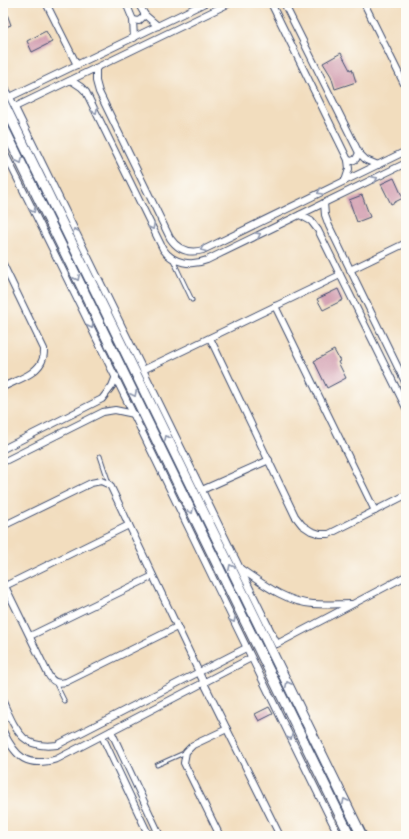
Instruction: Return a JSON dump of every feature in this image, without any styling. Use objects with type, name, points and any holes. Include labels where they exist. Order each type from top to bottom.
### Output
[{"type":"street","points":[[46,3],[77,65]]},
{"type":"street","points":[[126,3],[133,20],[134,38]]},
{"type":"street","points":[[138,3],[145,15],[158,26]]},
{"type":"street","points":[[6,100],[205,3]]},
{"type":"street","points":[[15,108],[230,3]]},
{"type":"street","points":[[271,3],[348,160],[349,169],[345,180]]},
{"type":"street","points":[[284,3],[359,153],[366,160],[378,165]]},
{"type":"street","points":[[364,3],[406,88]]},
{"type":"street","points":[[133,20],[139,21],[145,15]]},
{"type":"street","points":[[96,68],[95,77],[97,87],[170,238],[179,249],[194,252],[203,250],[406,151]]},
{"type":"street","points":[[72,81],[81,86],[86,92],[163,249],[172,258],[186,263],[202,262],[406,163]]},
{"type":"street","points":[[3,83],[6,100],[273,646],[362,836]]},
{"type":"street","points":[[86,92],[90,87],[97,87]]},
{"type":"street","points":[[6,100],[15,108],[143,370],[179,453],[202,490],[240,569],[273,646]]},
{"type":"street","points":[[3,126],[350,836]]},
{"type":"street","points":[[3,150],[116,376],[246,648],[336,830],[341,836]]},
{"type":"street","points":[[348,160],[356,159],[359,153]]},
{"type":"street","points":[[324,203],[326,221],[406,384]]},
{"type":"street","points":[[300,215],[308,218],[316,226],[406,408]]},
{"type":"street","points":[[316,226],[319,222],[326,221]]},
{"type":"street","points":[[350,270],[406,243]]},
{"type":"street","points":[[3,264],[44,349],[43,359],[39,368],[3,387]]},
{"type":"street","points":[[143,370],[340,275]]},
{"type":"street","points":[[276,306],[375,511]]},
{"type":"street","points":[[210,338],[298,521],[310,531],[320,534],[334,532],[406,495]]},
{"type":"street","points":[[3,449],[102,399],[112,386],[116,376]]},
{"type":"street","points":[[3,462],[103,412],[121,411],[134,414]]},
{"type":"street","points":[[78,412],[85,421]]},
{"type":"street","points":[[202,490],[269,460]]},
{"type":"street","points":[[3,526],[91,482],[101,481],[110,485],[204,683],[280,836]]},
{"type":"street","points":[[129,525],[4,584],[50,679],[55,682],[66,682],[177,627]]},
{"type":"street","points":[[240,569],[273,591],[293,600],[312,604],[352,604]]},
{"type":"street","points":[[30,636],[153,576]]},
{"type":"street","points":[[260,653],[406,576]]},
{"type":"street","points":[[3,702],[15,728],[23,738],[33,744],[45,747],[57,745],[246,648]]},
{"type":"street","points":[[3,731],[16,753],[28,761],[43,763],[57,759],[251,658]]},
{"type":"street","points":[[220,836],[184,763],[186,752],[193,745],[227,729]]},
{"type":"street","points":[[111,731],[160,836]]},
{"type":"street","points":[[102,736],[149,836]]},
{"type":"lane","points":[[172,258],[192,300]]},
{"type":"lane","points":[[100,456],[110,485]]},
{"type":"lane","points":[[55,682],[65,702]]},
{"type":"lane","points":[[157,765],[186,752]]},
{"type":"building","points":[[3,3],[11,25],[3,28]]},
{"type":"building","points":[[46,31],[52,42],[32,52],[27,41]]},
{"type":"building","points":[[341,53],[350,70],[352,69],[356,82],[335,89],[331,76],[323,63]]},
{"type":"building","points":[[394,178],[403,198],[391,204],[381,184]]},
{"type":"building","points":[[362,195],[370,217],[357,222],[349,200]]},
{"type":"building","points":[[338,289],[343,300],[323,310],[317,299]]},
{"type":"building","points":[[334,350],[346,378],[327,388],[314,361]]},
{"type":"building","points":[[269,707],[273,714],[259,721],[255,714]]}]
